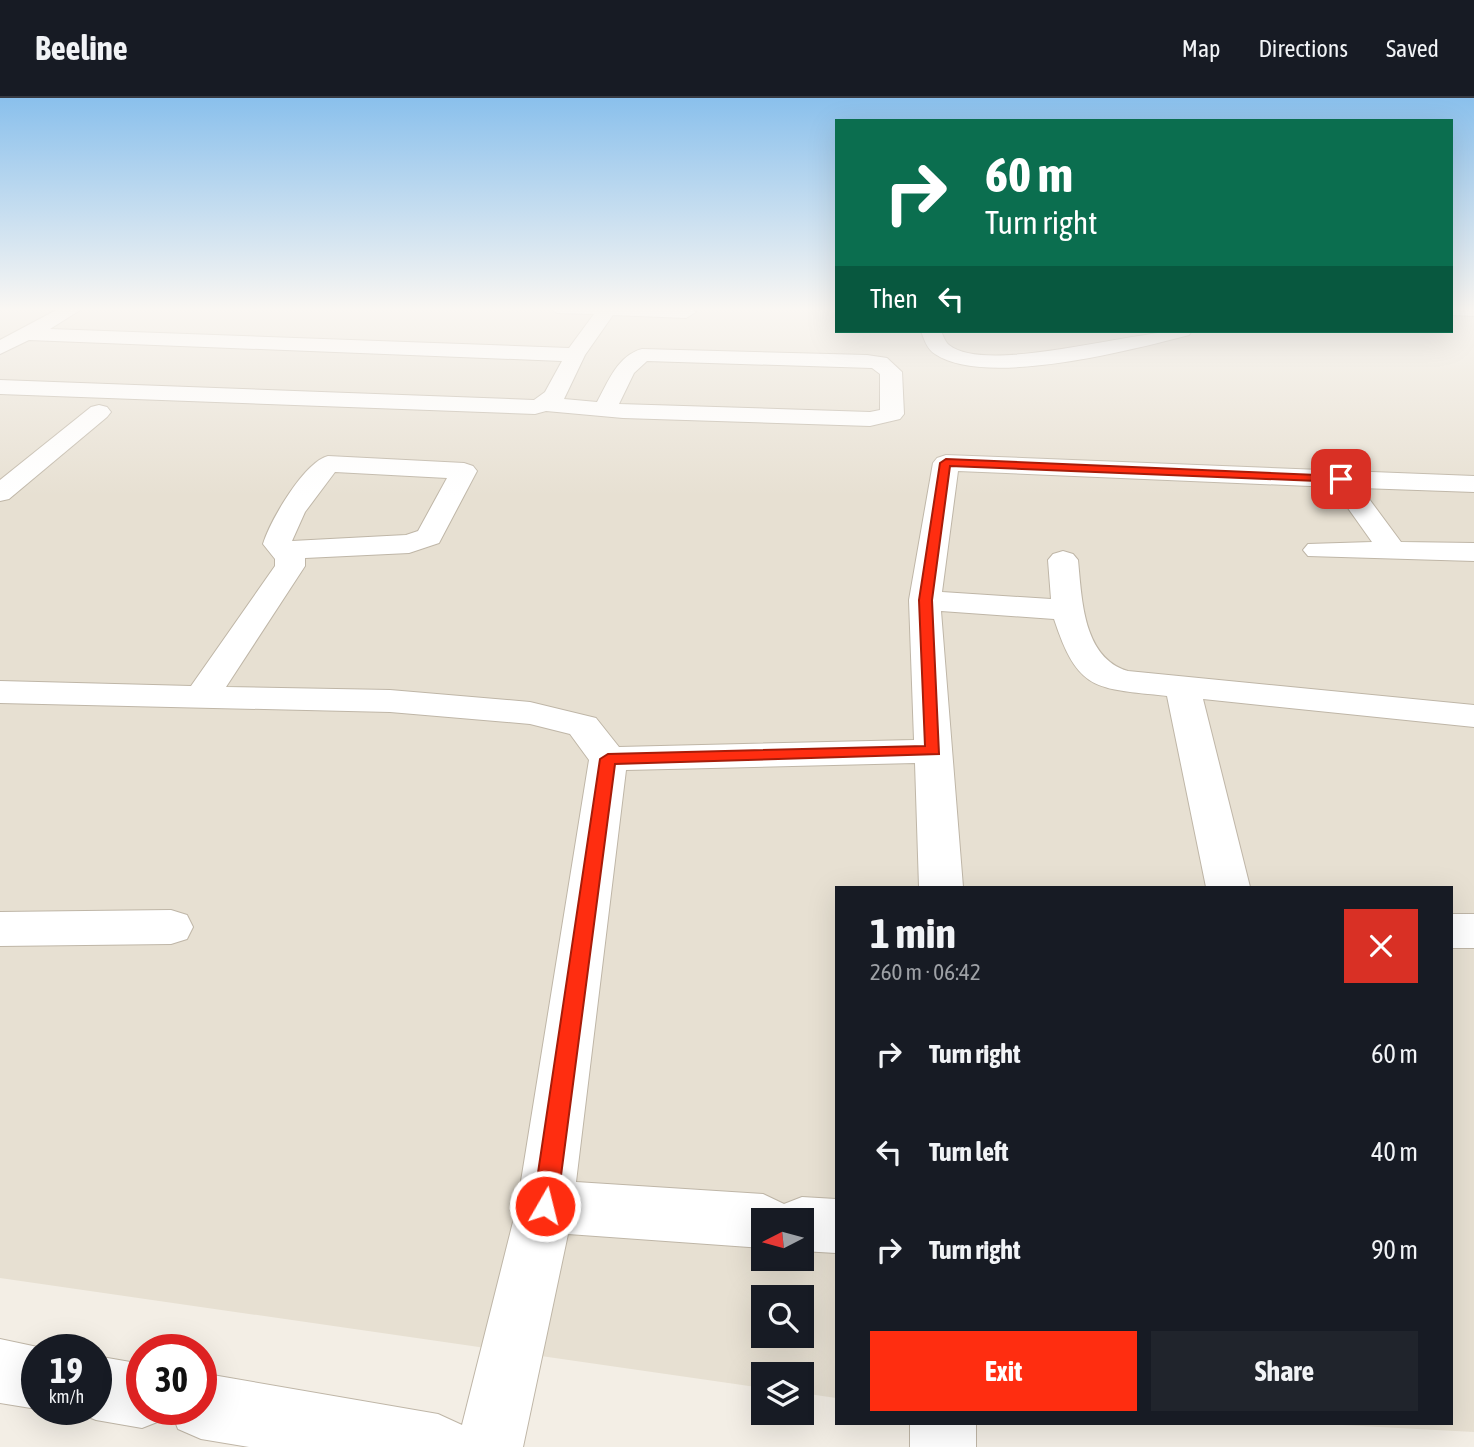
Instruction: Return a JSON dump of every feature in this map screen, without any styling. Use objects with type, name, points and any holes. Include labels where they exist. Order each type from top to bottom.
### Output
[{"type":"street","points":[[545,404],[555,395],[568,370]]},
{"type":"street","points":[[605,409],[625,370]]},
{"type":"street","points":[[0,387],[515,408],[545,404],[806,418],[881,418],[891,414],[891,372],[888,370]]},
{"type":"street","points":[[0,410],[455,422]]},
{"type":"street","points":[[0,493],[99,412]]},
{"type":"street","points":[[941,886],[925,600],[946,463],[1474,484]]},
{"type":"street","points":[[201,697],[290,566],[290,557],[281,550],[277,544],[284,522],[328,464],[464,471],[429,537],[409,544],[281,550]]},
{"type":"street","points":[[1341,479],[1392,550]]},
{"type":"street","points":[[1318,550],[1474,552]]},
{"type":"street","points":[[1063,560],[1067,610],[1083,654],[1098,673],[1125,681],[1183,689],[1474,716]]},
{"type":"street","points":[[925,600],[1067,610]]},
{"type":"street","points":[[1183,689],[1228,886]]},
{"type":"street","points":[[0,692],[390,701],[530,713],[583,726],[608,759],[545,1206],[490,1447]]},
{"type":"street","points":[[608,759],[933,751]]},
{"type":"street","points":[[0,929],[171,927]]},
{"type":"street","points":[[1453,930],[1474,931]]},
{"type":"street","points":[[545,1206],[751,1220]]},
{"type":"street","points":[[814,1225],[835,1226]]},
{"type":"street","points":[[0,1371],[21,1374]]},
{"type":"street","points":[[217,1409],[438,1447]]},
{"type":"street","points":[[943,1425],[943,1447]]},
{"type":"shaded area","points":[[0,370],[1474,370],[1474,1432],[1343,1425],[1453,1425],[1453,886],[835,886],[835,1398],[814,1395],[814,1362],[751,1362],[751,1386],[0,1278]]},
{"type":"route","points":[[545,1206],[608,759],[933,751],[925,600],[946,463],[955,461],[1341,479]]}]
